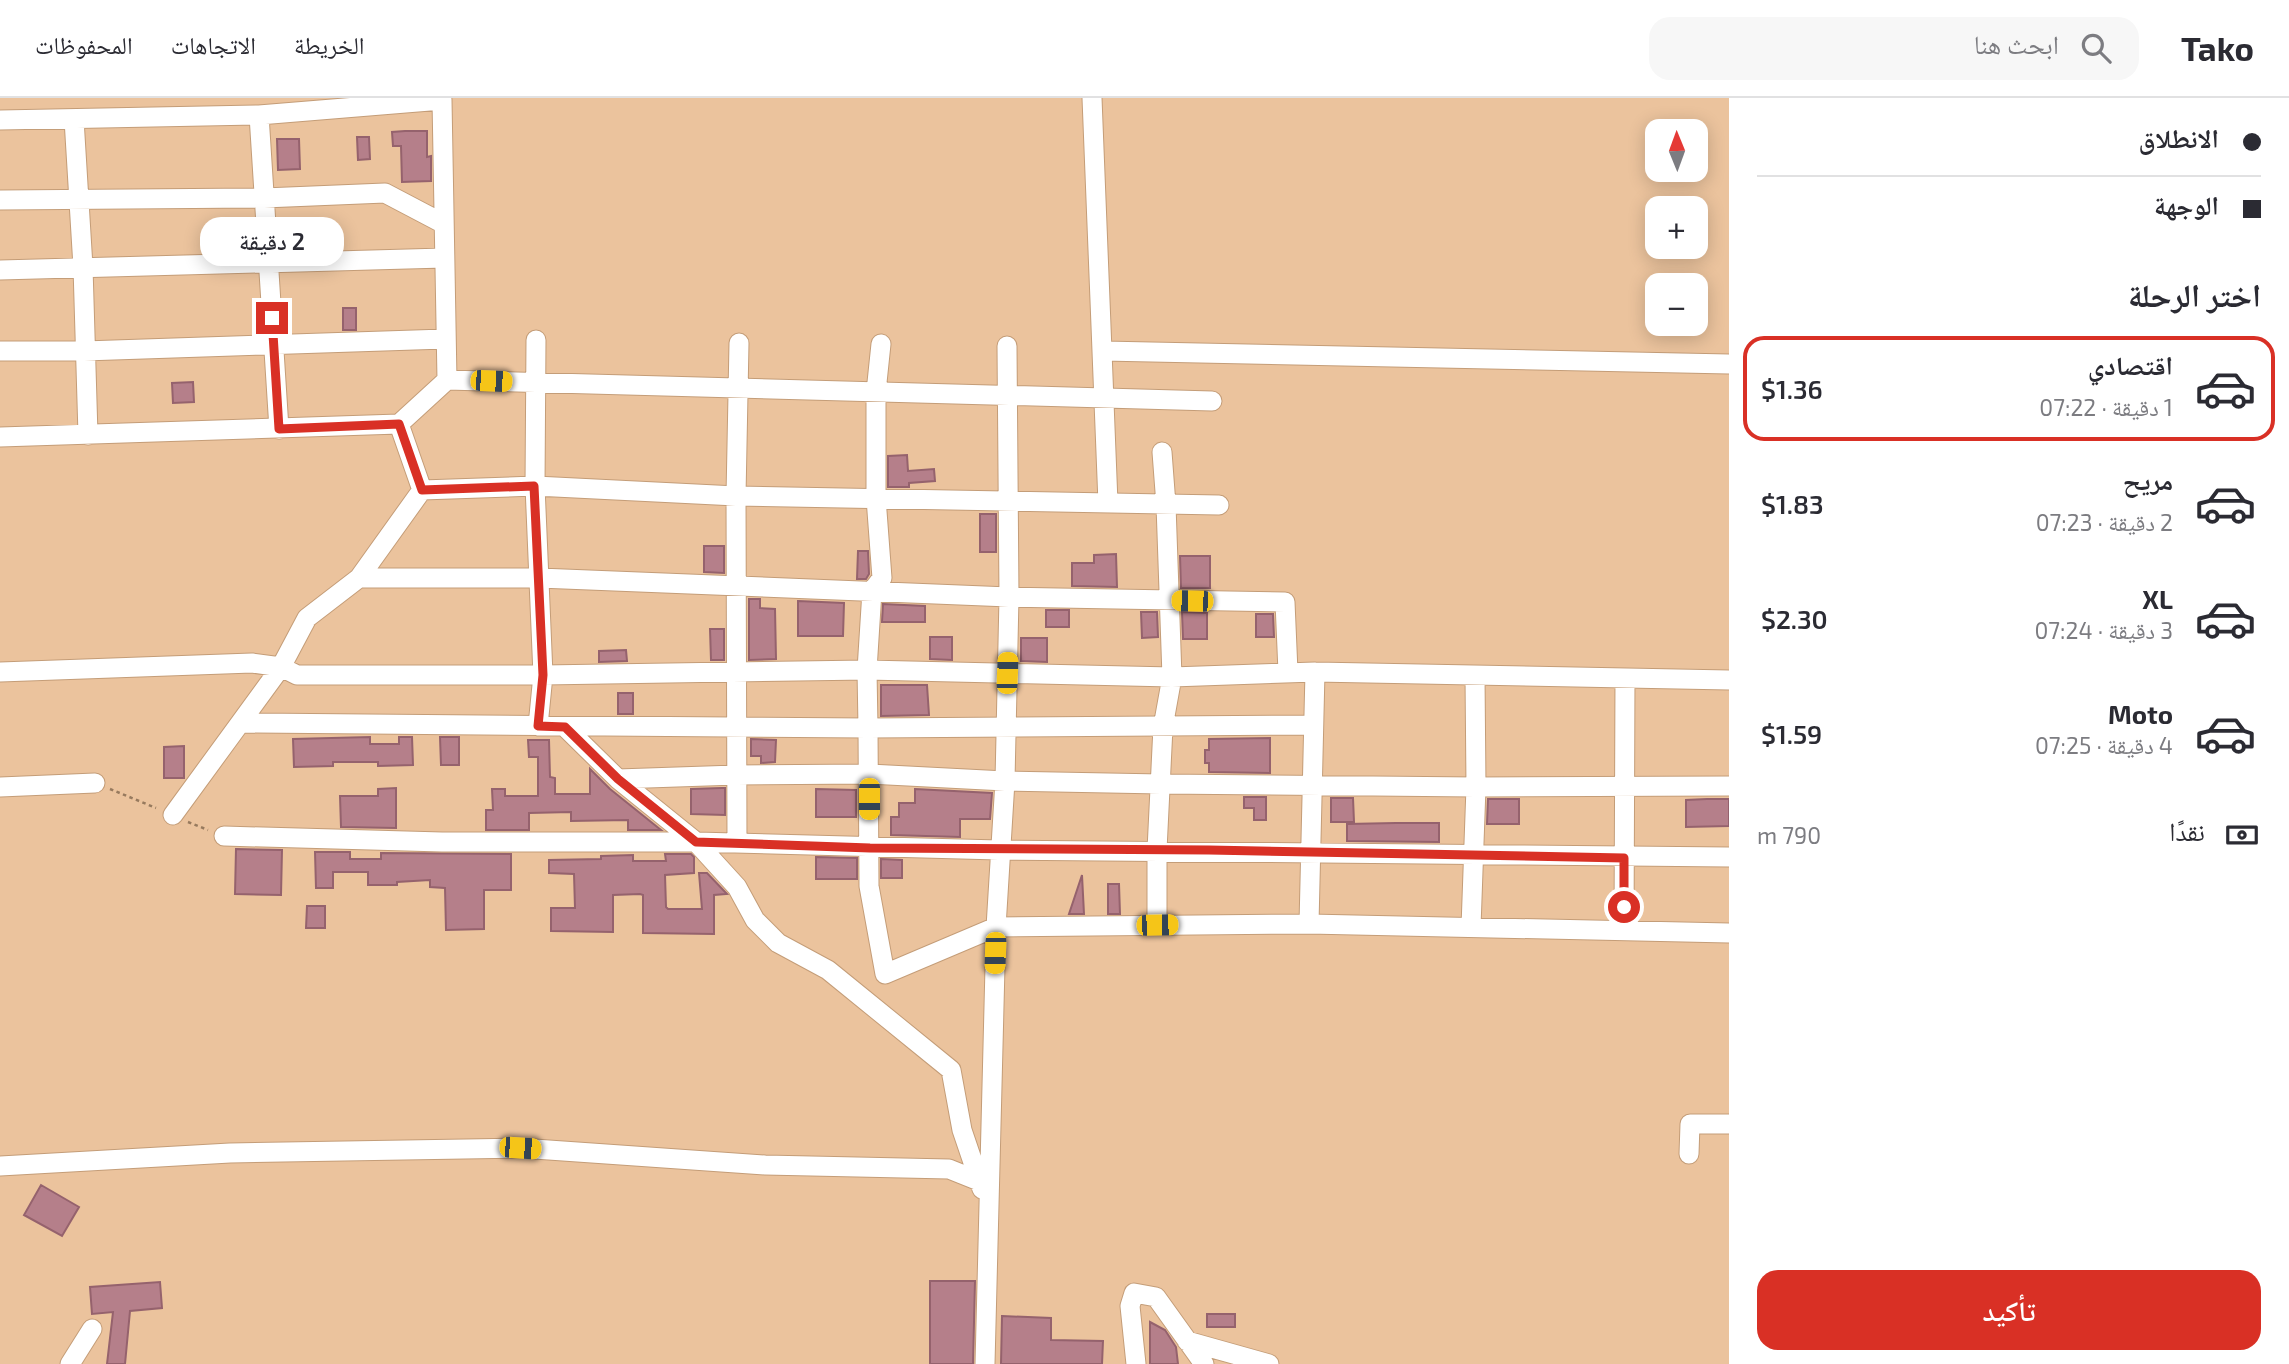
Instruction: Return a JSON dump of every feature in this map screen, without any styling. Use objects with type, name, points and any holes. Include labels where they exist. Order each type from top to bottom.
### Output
[{"type":"street","points":[[1092,98],[1108,503]]},
{"type":"street","points":[[0,120],[259,115],[442,100],[447,380]]},
{"type":"street","points":[[259,115],[279,429]]},
{"type":"street","points":[[74,119],[83,267],[88,435]]},
{"type":"street","points":[[0,200],[264,198],[384,193],[444,225]]},
{"type":"street","points":[[0,270],[444,258]]},
{"type":"street","points":[[0,351],[84,351],[446,339]]},
{"type":"street","points":[[536,340],[534,486],[543,675],[538,726]]},
{"type":"street","points":[[737,843],[736,496],[739,343]]},
{"type":"street","points":[[881,344],[876,392],[876,498],[882,578],[872,591],[867,670],[867,728],[869,886],[885,974],[996,927],[1309,924],[1729,933]]},
{"type":"street","points":[[985,1364],[996,927],[1004,781],[1009,597],[1007,346]]},
{"type":"street","points":[[1103,351],[1729,364]]},
{"type":"street","points":[[0,437],[399,424],[447,380],[1212,401]]},
{"type":"street","points":[[399,424],[422,490]]},
{"type":"street","points":[[1157,925],[1157,850],[1163,727],[1171,677],[1166,505],[1161,452]]},
{"type":"street","points":[[422,490],[534,486],[736,496],[1219,505]]},
{"type":"street","points":[[173,815],[281,667],[307,618],[359,578],[422,490]]},
{"type":"street","points":[[359,578],[539,578],[1009,597],[1284,603],[1288,672]]},
{"type":"street","points":[[0,672],[252,663],[281,667],[297,675],[543,675],[867,670],[1171,677],[1315,672],[1729,680]]},
{"type":"street","points":[[1309,924],[1315,672]]},
{"type":"street","points":[[1471,926],[1476,787],[1475,676]]},
{"type":"street","points":[[1624,931],[1625,678]]},
{"type":"street","points":[[240,723],[867,728],[1313,725]]},
{"type":"street","points":[[565,727],[618,779],[696,842],[737,887],[755,920],[778,943],[828,970],[951,1070],[962,1130],[989,1210]]},
{"type":"street","points":[[618,779],[869,774],[1004,781],[1161,784],[1729,786]]},
{"type":"street","points":[[0,787],[94,783]]},
{"type":"street","points":[[224,836],[442,842],[696,842],[999,850],[1729,857]]},
{"type":"street","points":[[1689,1154],[1690,1124],[1729,1124]]},
{"type":"street","points":[[0,1166],[230,1153],[520,1148],[765,1165],[949,1169],[979,1181]]},
{"type":"street","points":[[1136,1364],[1130,1306],[1134,1293],[1156,1297],[1204,1364]]},
{"type":"street","points":[[70,1364],[92,1329]]},
{"type":"street","points":[[1187,1341],[1269,1364]]},
{"type":"building","points":[[427,131],[431,181],[402,182],[401,146],[393,146],[392,132]]},
{"type":"building","points":[[357,137],[369,137],[370,159],[358,160]]},
{"type":"building","points":[[277,139],[299,139],[300,169],[278,170]]},
{"type":"building","points":[[343,308],[356,308],[356,330],[343,330]]},
{"type":"building","points":[[193,382],[194,402],[173,403],[172,383]]},
{"type":"building","points":[[907,455],[908,471],[934,469],[935,481],[909,483],[909,487],[888,487],[888,456]]},
{"type":"building","points":[[980,514],[996,514],[996,552],[980,552]]},
{"type":"building","points":[[704,546],[724,546],[724,573],[704,572]]},
{"type":"building","points":[[858,551],[868,551],[869,574],[866,579],[857,579]]},
{"type":"building","points":[[1116,554],[1117,587],[1072,586],[1072,563],[1094,563],[1094,555]]},
{"type":"building","points":[[1180,556],[1210,556],[1210,588],[1181,588]]},
{"type":"building","points":[[749,599],[760,599],[760,608],[775,609],[776,659],[749,660]]},
{"type":"building","points":[[798,601],[844,603],[843,636],[798,636]]},
{"type":"building","points":[[883,604],[925,606],[925,622],[882,622]]},
{"type":"building","points":[[1046,610],[1069,610],[1069,627],[1046,627]]},
{"type":"building","points":[[1141,612],[1157,612],[1158,637],[1142,638]]},
{"type":"building","points":[[1182,612],[1207,613],[1207,639],[1183,639]]},
{"type":"building","points":[[1256,614],[1273,614],[1274,637],[1256,637]]},
{"type":"building","points":[[710,629],[724,629],[724,660],[711,660]]},
{"type":"building","points":[[930,637],[952,637],[952,660],[930,659]]},
{"type":"building","points":[[1021,638],[1047,638],[1047,662],[1021,661]]},
{"type":"building","points":[[626,650],[627,661],[599,662],[599,651]]},
{"type":"building","points":[[881,685],[927,685],[929,715],[881,716]]},
{"type":"building","points":[[618,693],[633,693],[633,714],[618,714]]},
{"type":"building","points":[[370,737],[370,744],[399,744],[399,737],[412,737],[413,765],[378,766],[378,762],[333,762],[333,766],[294,767],[293,739]]},
{"type":"building","points":[[440,737],[459,737],[459,765],[441,765]]},
{"type":"building","points":[[1270,738],[1270,773],[1209,772],[1209,763],[1205,763],[1205,750],[1209,750],[1209,739]]},
{"type":"building","points":[[751,739],[776,740],[775,762],[761,763],[761,756],[751,756]]},
{"type":"building","points":[[528,740],[549,740],[550,777],[555,778],[555,794],[590,794],[590,769],[610,789],[661,830],[628,830],[628,820],[571,821],[571,812],[529,813],[529,830],[486,830],[486,810],[493,810],[492,789],[505,789],[505,796],[538,796],[538,757],[529,757]]},
{"type":"building","points":[[184,746],[184,778],[164,778],[164,747]]},
{"type":"building","points":[[396,788],[396,828],[341,827],[340,796],[378,796],[378,789]]},
{"type":"building","points":[[725,788],[725,815],[691,814],[691,789]]},
{"type":"building","points":[[816,789],[856,790],[856,817],[816,817]]},
{"type":"building","points":[[915,789],[992,793],[990,819],[960,819],[960,837],[891,835],[891,817],[899,817],[899,803],[915,803]]},
{"type":"building","points":[[1244,797],[1266,797],[1266,820],[1254,820],[1254,808],[1244,808]]},
{"type":"building","points":[[1331,798],[1353,798],[1354,822],[1331,822]]},
{"type":"building","points":[[1488,799],[1519,799],[1519,824],[1487,824]]},
{"type":"building","points":[[1729,799],[1729,826],[1686,827],[1686,800]]},
{"type":"building","points":[[1439,823],[1439,842],[1347,841],[1347,824]]},
{"type":"building","points":[[236,849],[282,850],[281,895],[235,894]]},
{"type":"building","points":[[315,852],[350,852],[350,859],[381,859],[381,853],[511,854],[511,890],[484,890],[484,929],[446,930],[445,888],[430,887],[430,880],[397,882],[397,885],[368,885],[368,872],[333,872],[333,888],[316,888]]},
{"type":"building","points":[[665,854],[691,854],[694,857],[694,873],[665,875],[668,909],[702,909],[699,873],[707,873],[727,894],[714,895],[714,934],[643,933],[643,895],[640,894],[613,895],[613,932],[551,931],[551,908],[575,908],[574,874],[549,873],[549,860],[633,855],[633,861],[666,861]]},
{"type":"building","points":[[816,857],[857,858],[857,879],[816,879]]},
{"type":"building","points":[[881,859],[902,860],[902,878],[881,878]]},
{"type":"building","points":[[1082,875],[1084,914],[1069,914]]},
{"type":"building","points":[[1108,884],[1119,884],[1120,914],[1108,914]]},
{"type":"building","points":[[307,906],[325,906],[325,928],[306,928]]},
{"type":"building","points":[[41,1185],[79,1207],[62,1236],[24,1215]]},
{"type":"building","points":[[930,1281],[975,1281],[973,1364],[930,1364]]},
{"type":"building","points":[[160,1282],[162,1308],[130,1311],[125,1364],[107,1364],[113,1312],[92,1314],[90,1287]]},
{"type":"building","points":[[1207,1314],[1235,1314],[1235,1327],[1207,1327]]},
{"type":"building","points":[[1002,1316],[1051,1318],[1051,1340],[1103,1341],[1102,1364],[1001,1364]]},
{"type":"building","points":[[1150,1322],[1165,1330],[1176,1347],[1178,1364],[1150,1364]]},
{"type":"route","points":[[272,318],[279,429],[399,424],[422,490],[534,486],[543,675],[538,726],[565,727],[618,779],[696,842],[870,848],[1209,850],[1624,858],[1624,907]]}]
